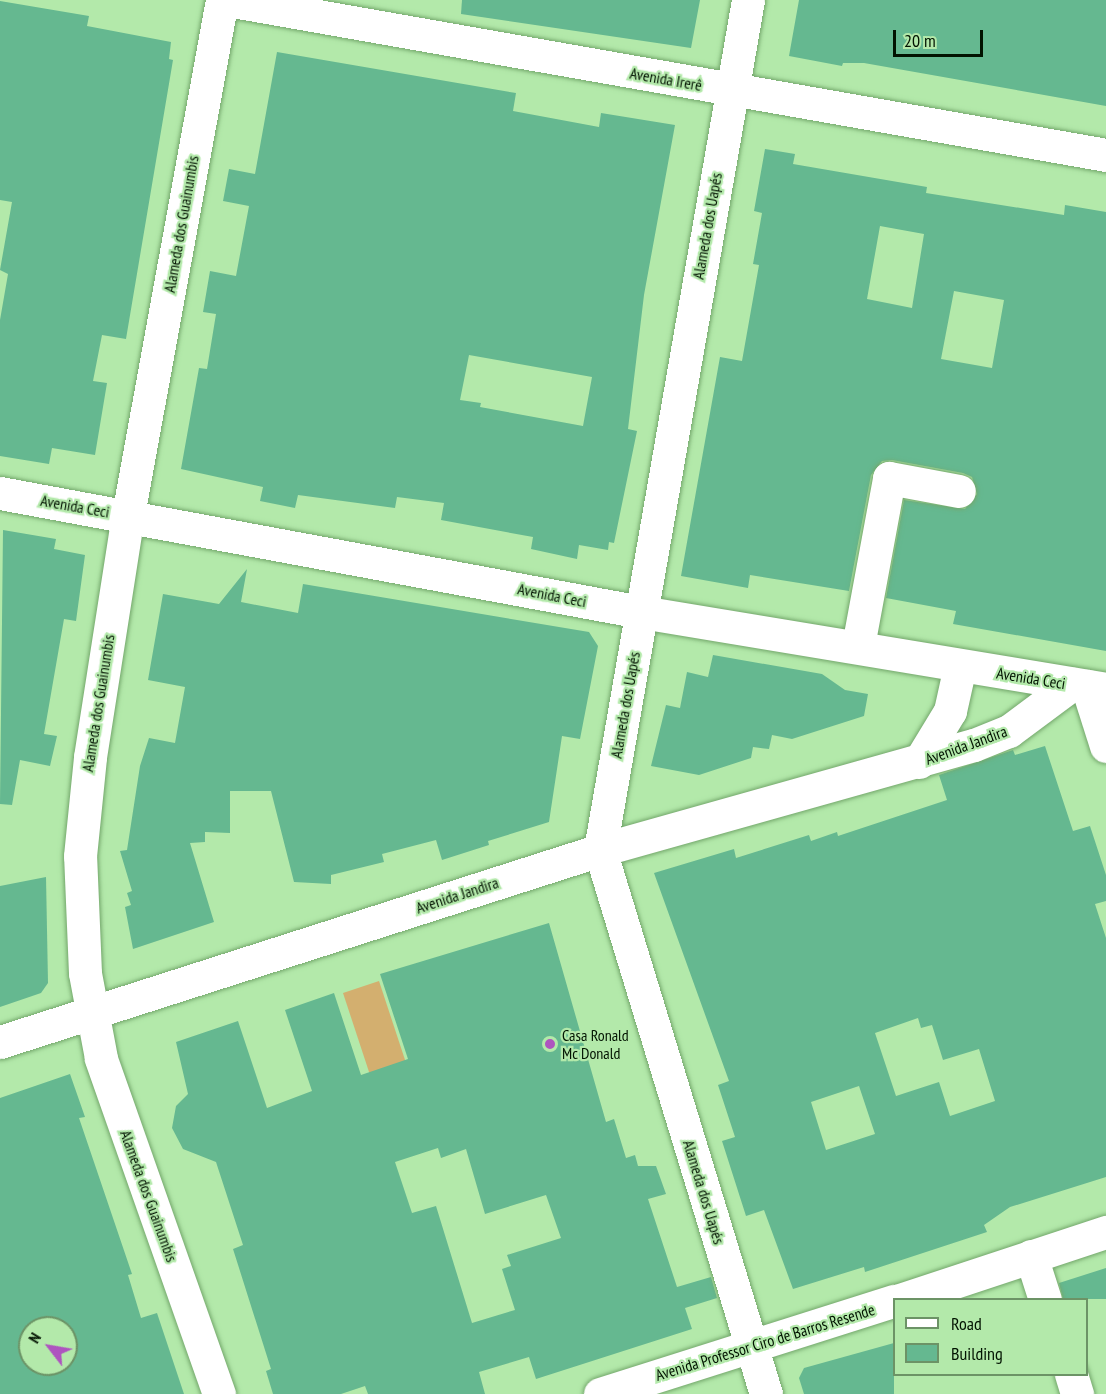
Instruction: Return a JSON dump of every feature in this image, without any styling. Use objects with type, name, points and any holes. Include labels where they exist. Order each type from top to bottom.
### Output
[{"type":"street","name":"Avenida Irerê","points":[[224,0],[731,91],[1106,154]]},
{"type":"street","name":"Alameda dos Guainumbis","points":[[219,1394],[114,1099],[89,1012],[81,929],[82,810],[128,515],[224,0]]},
{"type":"street","name":"Alameda dos Uapés","points":[[748,0],[600,850],[766,1394]]},
{"type":"street","points":[[858,646],[889,478],[958,491]]},
{"type":"street","name":"Avenida Ceci","points":[[0,493],[641,612],[858,646],[1088,687]]},
{"type":"street","name":"Avenida Jandira","points":[[919,762],[950,711],[960,666]]},
{"type":"street","points":[[1088,687],[1106,746]]},
{"type":"street","name":"Avenida Jandira","points":[[0,1042],[600,850],[919,762],[1009,731],[1088,687]]},
{"type":"street","points":[[903,1298],[1106,1232]]},
{"type":"street","points":[[1031,1256],[1045,1298]]},
{"type":"street","name":"Avenida Professor Ciro de Barros Resende","points":[[600,1394],[893,1301]]},
{"type":"street","points":[[1072,1376],[1077,1394]]},
{"type":"shaded area","points":[[379,981],[409,1072],[373,1084],[343,993]]},
{"type":"building","points":[[462,0],[700,0],[691,48],[461,14]]},
{"type":"building","points":[[799,0],[1106,0],[1106,106],[864,63],[843,63],[842,66],[789,56]]},
{"type":"building","points":[[0,1],[89,16],[87,26],[171,42],[169,59],[173,60],[126,339],[102,335],[93,381],[107,383],[95,455],[52,448],[49,464],[0,456],[0,320],[8,274],[0,270],[12,202],[0,200]]},
{"type":"building","points":[[277,52],[516,93],[513,111],[599,127],[601,113],[675,125],[644,295],[628,429],[637,431],[614,543],[609,542],[608,550],[579,545],[577,559],[531,549],[533,537],[441,520],[444,503],[397,497],[395,508],[298,495],[295,508],[260,501],[263,487],[181,469],[199,368],[207,369],[216,314],[203,312],[210,271],[236,276],[249,206],[223,201],[229,169],[255,174]],"holes":[[[469,355],[592,377],[583,426],[480,407],[481,403],[460,400]]]},
{"type":"building","points":[[765,149],[795,154],[793,164],[927,187],[926,193],[1064,215],[1065,205],[1106,212],[1106,651],[953,624],[956,611],[886,598],[904,500],[965,509],[977,494],[972,477],[963,473],[892,460],[882,461],[871,475],[849,591],[750,575],[748,588],[681,576],[720,357],[742,361],[759,265],[753,264],[762,213],[754,211]],"holes":[[[880,226],[924,234],[912,308],[867,299]],[[954,291],[1004,300],[992,368],[941,359]]]},
{"type":"building","points":[[3,530],[56,539],[54,549],[85,555],[76,621],[64,619],[44,734],[57,736],[50,766],[20,760],[12,805],[0,804]]},
{"type":"building","points":[[247,569],[241,602],[298,613],[303,584],[589,632],[598,646],[580,739],[562,736],[549,822],[488,841],[489,845],[442,860],[436,840],[382,854],[384,862],[331,875],[331,884],[294,882],[271,791],[230,791],[230,833],[205,832],[205,842],[190,843],[214,922],[133,949],[125,907],[131,905],[127,893],[132,891],[120,851],[127,850],[140,766],[149,738],[175,743],[185,687],[148,680],[163,594],[219,604]]},
{"type":"building","points":[[713,655],[822,674],[845,690],[868,694],[864,716],[792,739],[772,735],[769,749],[753,747],[751,758],[699,775],[651,766],[666,705],[680,708],[687,672],[708,677]]},
{"type":"building","points":[[1045,746],[1073,831],[1090,826],[1106,875],[1106,901],[1095,904],[1106,938],[1106,1177],[1010,1207],[984,1225],[987,1232],[865,1272],[864,1267],[793,1289],[764,1210],[746,1216],[722,1141],[735,1137],[718,1085],[729,1081],[654,873],[734,849],[736,858],[809,835],[811,841],[837,832],[838,836],[947,800],[939,775],[1013,750],[1015,755]],"holes":[[[918,1018],[921,1028],[932,1025],[943,1060],[979,1049],[995,1101],[950,1116],[939,1082],[896,1096],[875,1033]],[[859,1086],[875,1134],[826,1150],[811,1102]]]},
{"type":"building","points":[[46,877],[48,983],[41,993],[0,1007],[0,886]]},
{"type":"building","points":[[549,923],[606,1122],[614,1119],[626,1158],[635,1155],[638,1166],[656,1166],[666,1194],[648,1199],[677,1287],[711,1277],[717,1298],[685,1308],[692,1329],[536,1379],[529,1357],[479,1372],[485,1394],[368,1394],[365,1386],[341,1394],[273,1394],[266,1371],[271,1369],[233,1249],[243,1245],[216,1162],[183,1149],[172,1128],[176,1106],[188,1094],[176,1042],[238,1021],[267,1108],[312,1091],[285,1010],[334,993],[361,1075],[408,1059],[380,974]],"holes":[[[438,1148],[441,1158],[466,1149],[485,1214],[546,1195],[561,1238],[507,1255],[511,1266],[502,1269],[515,1310],[472,1323],[436,1206],[412,1213],[395,1162]]]},
{"type":"building","points":[[70,1074],[85,1117],[79,1118],[132,1274],[128,1275],[141,1318],[157,1313],[184,1394],[0,1394],[0,1098]]},
{"type":"building","points":[[1106,1268],[1106,1299],[1063,1298],[1059,1283]]},
{"type":"building","points":[[893,1343],[894,1394],[804,1394],[799,1378],[804,1368]]},
{"type":"place","name":"Casa Ronald Mc Donald","points":[[550,1044]]}]
